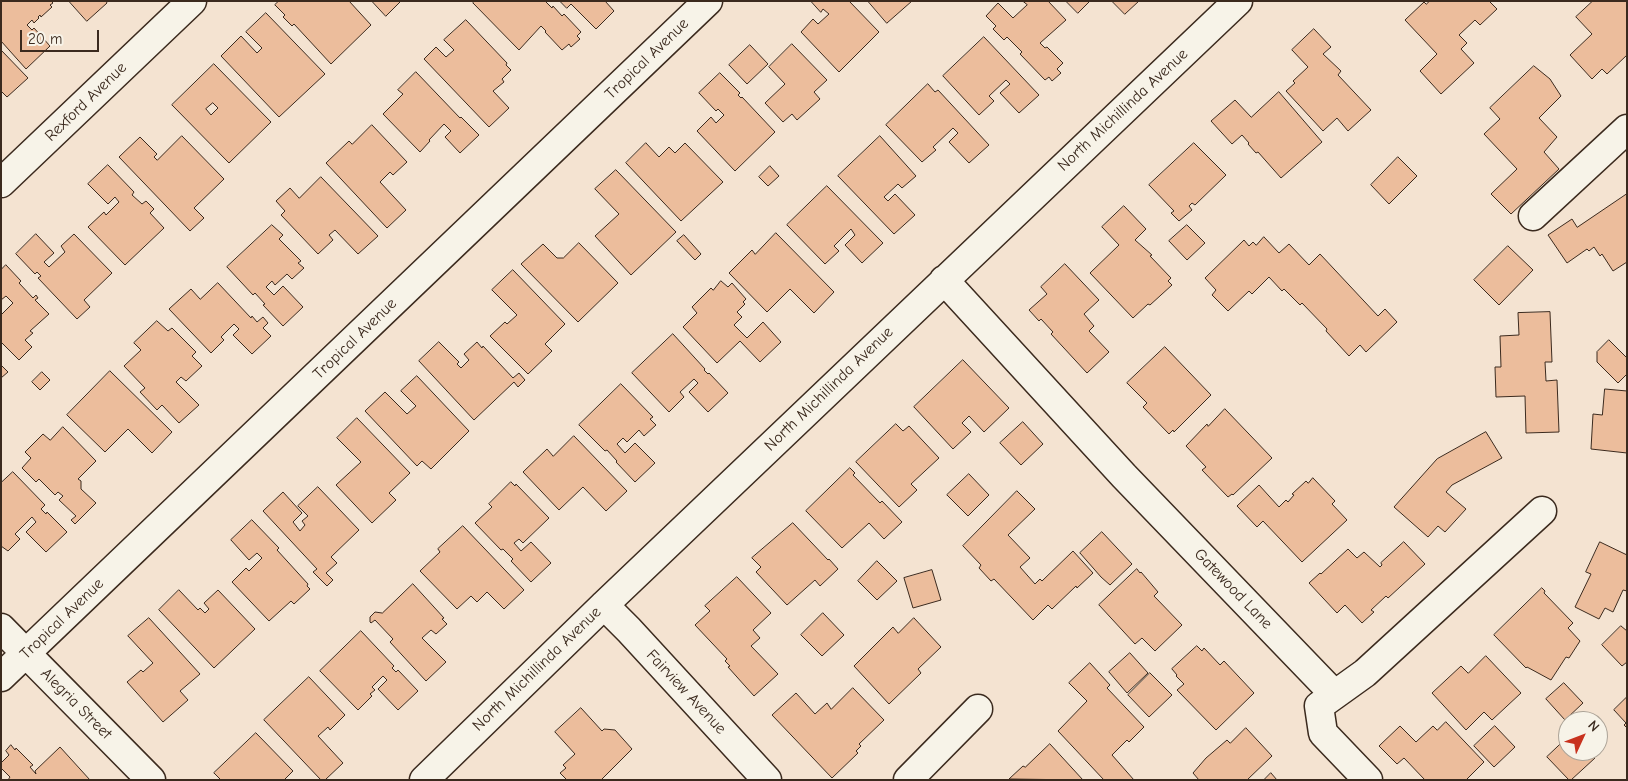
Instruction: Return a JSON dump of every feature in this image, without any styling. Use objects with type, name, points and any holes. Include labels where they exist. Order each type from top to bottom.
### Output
[{"type":"street","name":"Rexford Avenue","points":[[1,183],[192,1]]},
{"type":"street","name":"Tropical Avenue","points":[[1,678],[708,1]]},
{"type":"street","name":"North Michillinda Avenue","points":[[424,780],[604,605],[1238,1]]},
{"type":"street","points":[[1533,216],[1627,130]]},
{"type":"street","name":"Gatewood Lane","points":[[944,280],[1124,476],[1334,694]]},
{"type":"street","points":[[1368,780],[1323,733],[1319,706],[1365,673],[1542,510]]},
{"type":"street","name":"Fairview Avenue","points":[[604,605],[767,780]]},
{"type":"street","name":"Alegria Street","points":[[1,628],[150,780]]},
{"type":"street","points":[[908,780],[978,709]]},
{"type":"building","points":[[1,1],[51,1],[53,3],[50,5],[52,7],[41,17],[40,15],[34,23],[32,20],[27,25],[32,30],[34,28],[50,46],[26,69],[1,41]]},
{"type":"building","points":[[69,1],[106,1],[107,3],[87,21]]},
{"type":"building","points":[[279,1],[349,1],[371,25],[331,64],[294,24],[292,26],[283,17],[285,15],[275,5]]},
{"type":"building","points":[[372,1],[401,1],[386,16]]},
{"type":"building","points":[[475,1],[545,1],[552,8],[553,6],[562,16],[564,14],[581,32],[577,36],[580,39],[571,47],[569,44],[562,50],[541,26],[519,50],[473,3]]},
{"type":"building","points":[[560,1],[605,1],[614,11],[596,29],[571,4],[567,8]]},
{"type":"building","points":[[811,1],[849,1],[879,32],[839,72],[801,32],[813,19],[818,24],[829,14],[823,9],[821,12]]},
{"type":"building","points":[[868,1],[912,1],[887,23]]},
{"type":"building","points":[[1023,1],[1048,1],[1066,20],[1040,43],[1045,48],[1047,47],[1063,63],[1057,69],[1061,73],[1052,81],[1049,77],[1045,80],[1020,54],[1022,52],[1007,37],[1004,40],[993,29],[996,26],[986,16],[998,3],[1013,18],[1027,5]]},
{"type":"building","points":[[1066,1],[1090,1],[1078,13]]},
{"type":"building","points":[[1112,1],[1139,1],[1125,14]]},
{"type":"building","points":[[1430,1],[1489,1],[1497,9],[1480,25],[1475,20],[1459,35],[1467,43],[1461,49],[1474,63],[1441,94],[1420,71],[1437,54],[1405,20],[1424,2],[1426,4]]},
{"type":"building","points":[[1593,1],[1627,1],[1627,55],[1607,74],[1602,69],[1592,79],[1570,55],[1592,34],[1576,17]]},
{"type":"building","points":[[266,13],[325,74],[279,117],[221,56],[241,36],[257,53],[262,48],[246,32]]},
{"type":"building","points":[[466,20],[507,63],[506,65],[511,70],[502,79],[504,82],[493,91],[509,108],[489,127],[424,59],[436,47],[446,57],[454,50],[444,40]]},
{"type":"building","points":[[1314,29],[1331,47],[1323,54],[1341,71],[1338,75],[1371,110],[1348,131],[1337,118],[1323,131],[1286,91],[1295,83],[1293,81],[1308,67],[1292,50]]},
{"type":"building","points":[[984,37],[1039,95],[1019,113],[1000,93],[1010,84],[1006,80],[989,96],[994,101],[979,115],[943,76]]},
{"type":"building","points":[[792,44],[827,80],[814,92],[820,99],[797,120],[792,114],[783,122],[765,103],[785,84],[769,67]]},
{"type":"building","points":[[750,45],[768,64],[747,84],[729,65]]},
{"type":"building","points":[[1,50],[28,78],[7,97],[1,91]]},
{"type":"building","points":[[214,64],[271,122],[229,163],[172,105]],"holes":[[[213,103],[218,108],[211,115],[206,109]]]},
{"type":"building","points":[[1534,66],[1550,79],[1561,96],[1539,118],[1557,137],[1544,152],[1559,169],[1511,214],[1491,194],[1517,169],[1484,134],[1500,119],[1490,108]]},
{"type":"building","points":[[416,72],[479,135],[460,153],[445,137],[451,131],[444,124],[420,152],[383,114],[403,94],[398,90]]},
{"type":"building","points":[[720,73],[740,93],[738,95],[775,132],[735,171],[697,131],[711,117],[716,123],[724,115],[718,109],[716,111],[699,93]]},
{"type":"building","points":[[928,84],[935,92],[938,90],[989,145],[969,163],[949,142],[958,133],[953,128],[933,147],[936,150],[922,162],[886,125]]},
{"type":"building","points":[[1279,92],[1322,142],[1281,178],[1258,152],[1256,153],[1242,135],[1232,144],[1211,121],[1235,100],[1251,117]]},
{"type":"building","points":[[372,125],[407,162],[393,175],[390,172],[380,182],[406,210],[387,228],[326,163],[349,141],[352,144]]},
{"type":"building","points":[[182,136],[224,179],[194,208],[204,218],[190,231],[119,157],[140,137],[157,154],[154,157],[157,160]]},
{"type":"building","points":[[880,136],[916,176],[902,188],[898,184],[884,197],[888,201],[895,194],[915,215],[894,234],[838,176]]},
{"type":"building","points":[[646,143],[659,157],[669,147],[675,153],[685,143],[723,182],[681,221],[626,163]]},
{"type":"building","points":[[1194,143],[1226,175],[1195,205],[1192,203],[1189,206],[1192,210],[1179,221],[1171,213],[1174,211],[1149,185]]},
{"type":"building","points":[[1398,157],[1417,176],[1389,204],[1371,185]]},
{"type":"building","points":[[108,165],[134,192],[132,195],[142,204],[146,201],[154,209],[150,213],[164,228],[125,265],[88,227],[104,212],[106,215],[119,202],[115,197],[108,204],[88,184]]},
{"type":"building","points":[[770,166],[779,176],[768,186],[759,177]]},
{"type":"building","points":[[616,170],[676,232],[631,275],[595,236],[619,214],[595,189]]},
{"type":"building","points":[[321,177],[378,236],[358,254],[335,230],[329,235],[333,240],[318,254],[281,215],[285,211],[276,201],[290,188],[299,198]]},
{"type":"building","points":[[827,186],[883,243],[862,263],[845,245],[855,235],[851,229],[834,246],[839,251],[825,264],[787,225]]},
{"type":"building","points":[[1627,194],[1627,262],[1613,271],[1602,254],[1600,256],[1594,247],[1589,251],[1587,249],[1567,263],[1548,235],[1572,219],[1577,227]]},
{"type":"building","points":[[1124,206],[1146,229],[1135,240],[1152,255],[1150,256],[1171,278],[1168,281],[1172,285],[1133,318],[1090,273],[1119,245],[1102,227]]},
{"type":"building","points":[[272,225],[283,235],[279,239],[301,261],[298,263],[304,268],[292,279],[287,274],[275,285],[272,281],[266,287],[274,295],[283,286],[303,307],[283,326],[263,305],[265,304],[255,293],[253,295],[227,267]]},
{"type":"building","points":[[1187,225],[1205,243],[1187,260],[1169,241]]},
{"type":"building","points":[[776,233],[834,292],[814,313],[790,289],[767,312],[729,273],[752,250],[755,254]]},
{"type":"building","points":[[36,234],[54,253],[44,262],[49,267],[65,252],[61,246],[74,234],[112,273],[84,300],[90,307],[77,319],[38,278],[41,276],[37,272],[35,274],[16,254]]},
{"type":"building","points":[[684,235],[701,254],[695,260],[677,241]]},
{"type":"building","points":[[1264,237],[1279,253],[1289,244],[1309,265],[1320,254],[1378,316],[1385,309],[1397,322],[1366,352],[1360,345],[1349,356],[1302,303],[1300,305],[1284,289],[1282,291],[1269,277],[1252,294],[1249,291],[1228,311],[1212,295],[1216,290],[1205,278],[1244,240],[1249,246],[1253,242],[1256,245]]},
{"type":"building","points":[[579,243],[618,283],[578,322],[521,264],[543,244],[557,258],[563,258]]},
{"type":"building","points":[[1508,246],[1533,270],[1499,305],[1474,280]]},
{"type":"building","points":[[1065,264],[1099,300],[1084,314],[1094,326],[1089,331],[1109,352],[1087,373],[1051,334],[1053,332],[1029,310],[1047,294],[1041,287]]},
{"type":"building","points":[[6,265],[33,298],[36,295],[38,298],[35,300],[49,314],[30,331],[33,333],[25,340],[32,347],[19,360],[1,342],[1,315],[13,303],[6,296],[1,300],[1,270]]},
{"type":"building","points":[[513,270],[565,324],[545,344],[552,351],[528,374],[490,336],[505,322],[507,324],[517,315],[492,290]]},
{"type":"building","points":[[721,281],[728,287],[732,283],[746,299],[743,302],[745,304],[737,312],[742,317],[734,325],[747,338],[763,322],[781,342],[760,362],[740,341],[717,363],[683,327],[697,313],[692,307]]},
{"type":"building","points":[[218,283],[251,318],[252,316],[257,322],[263,317],[268,323],[263,328],[271,336],[252,354],[233,335],[239,329],[234,324],[221,337],[224,340],[211,353],[169,309],[191,289],[200,299]]},
{"type":"building","points":[[1550,312],[1552,362],[1545,362],[1546,381],[1557,380],[1559,432],[1526,433],[1525,396],[1496,397],[1495,367],[1501,367],[1500,336],[1519,335],[1518,313]]},
{"type":"building","points":[[157,321],[168,331],[172,328],[196,352],[192,356],[202,366],[186,381],[181,377],[176,382],[199,405],[179,423],[162,405],[157,410],[140,392],[145,388],[124,366],[141,350],[134,343]]},
{"type":"building","points":[[673,334],[704,370],[728,393],[708,412],[689,392],[698,383],[694,379],[680,392],[684,397],[669,412],[632,373]]},
{"type":"building","points":[[1609,340],[1627,358],[1627,374],[1618,383],[1597,362],[1597,352]]},
{"type":"building","points":[[439,342],[459,362],[457,364],[461,368],[469,360],[464,354],[477,342],[513,378],[519,373],[525,380],[518,387],[514,382],[474,420],[419,361]]},
{"type":"building","points":[[1165,347],[1211,395],[1174,432],[1173,430],[1169,434],[1143,407],[1147,403],[1127,383]]},
{"type":"building","points":[[963,360],[1009,408],[984,432],[969,416],[962,423],[971,432],[953,449],[914,407]]},
{"type":"building","points":[[1,365],[8,372],[1,378]]},
{"type":"building","points":[[110,371],[172,432],[152,453],[128,429],[105,452],[67,415]]},
{"type":"building","points":[[42,372],[50,380],[40,390],[32,382]]},
{"type":"building","points":[[417,376],[469,431],[431,469],[422,461],[417,466],[365,411],[385,392],[407,414],[416,406],[401,391]]},
{"type":"building","points":[[621,384],[653,417],[650,419],[656,425],[644,436],[639,430],[627,442],[623,438],[617,444],[625,453],[635,443],[655,463],[635,482],[607,450],[605,451],[579,425]]},
{"type":"building","points":[[1605,389],[1627,391],[1627,453],[1591,449],[1593,414],[1602,415]]},
{"type":"building","points":[[1225,409],[1272,458],[1233,495],[1228,497],[1202,470],[1206,467],[1186,446],[1207,424],[1208,426]]},
{"type":"building","points":[[357,418],[410,473],[389,493],[396,500],[372,523],[336,485],[361,462],[337,438]]},
{"type":"building","points":[[1023,422],[1043,444],[1021,465],[1000,443]]},
{"type":"building","points":[[896,424],[903,431],[909,426],[939,458],[911,484],[917,490],[899,507],[856,462]]},
{"type":"building","points":[[63,427],[96,461],[78,479],[81,481],[81,489],[96,503],[75,524],[71,520],[76,516],[59,500],[63,496],[58,492],[55,495],[39,479],[36,482],[22,468],[31,458],[25,452],[43,434],[50,440]]},
{"type":"building","points":[[1486,432],[1502,458],[1452,485],[1446,492],[1466,509],[1445,532],[1438,526],[1428,537],[1394,507],[1437,459]]},
{"type":"building","points":[[574,436],[627,491],[606,511],[583,487],[559,510],[523,472],[547,449],[553,456]]},
{"type":"building","points":[[850,468],[855,473],[853,475],[880,503],[882,501],[902,522],[884,539],[869,523],[842,548],[806,511]]},
{"type":"building","points":[[13,472],[45,505],[41,509],[46,514],[47,512],[67,532],[46,552],[26,532],[36,522],[32,517],[15,534],[20,539],[8,551],[1,546],[1,483]]},
{"type":"building","points":[[969,474],[989,495],[968,516],[947,495]]},
{"type":"building","points":[[1313,478],[1335,501],[1332,504],[1347,520],[1302,562],[1263,521],[1257,527],[1237,506],[1259,485],[1279,507],[1286,500],[1288,502],[1294,495],[1292,494],[1306,481],[1308,483]]},
{"type":"building","points":[[511,482],[515,486],[516,484],[549,518],[523,543],[519,539],[514,543],[521,551],[531,542],[551,563],[531,582],[511,561],[513,559],[503,549],[501,550],[475,523],[492,507],[489,504]]},
{"type":"building","points":[[318,487],[359,530],[331,557],[337,563],[326,573],[333,580],[327,586],[313,572],[317,569],[263,511],[283,492],[302,513],[293,522],[300,531],[305,525],[302,521],[308,516],[298,506]]},
{"type":"building","points":[[1017,491],[1035,509],[1008,535],[1030,558],[1020,567],[1035,584],[1040,579],[1042,581],[1073,551],[1093,573],[1052,609],[1048,605],[1033,620],[994,579],[991,581],[979,568],[981,565],[963,546]]},
{"type":"building","points":[[252,520],[279,548],[277,550],[308,584],[307,586],[310,589],[294,604],[291,601],[269,621],[232,582],[246,568],[249,571],[262,558],[257,553],[249,560],[231,540]]},
{"type":"building","points":[[793,523],[838,569],[820,586],[815,580],[787,605],[756,572],[761,567],[752,558]]},
{"type":"building","points":[[463,526],[524,590],[504,609],[487,592],[477,602],[471,596],[457,609],[420,571],[440,552],[438,549]]},
{"type":"building","points":[[1102,532],[1132,564],[1110,585],[1080,553]]},
{"type":"building","points":[[1404,542],[1425,564],[1388,598],[1386,596],[1371,610],[1374,612],[1362,623],[1345,605],[1337,613],[1309,583],[1348,549],[1357,558],[1364,552],[1380,567],[1381,563]]},
{"type":"building","points":[[1600,542],[1627,555],[1627,591],[1623,590],[1613,612],[1605,608],[1599,619],[1575,607],[1591,574],[1586,572]]},
{"type":"building","points":[[877,561],[897,581],[877,600],[858,581]]},
{"type":"building","points":[[1137,569],[1158,592],[1154,596],[1182,625],[1155,651],[1142,638],[1135,644],[1099,605]]},
{"type":"building","points":[[932,570],[941,600],[913,608],[904,578]]},
{"type":"building","points":[[737,577],[771,613],[753,630],[760,638],[751,646],[778,674],[754,696],[728,667],[730,666],[725,661],[727,659],[695,625],[710,611],[705,606]]},
{"type":"building","points":[[413,584],[444,618],[442,619],[447,624],[436,634],[431,630],[422,638],[446,662],[426,681],[390,642],[393,639],[375,620],[370,622],[370,617],[375,612],[382,613]]},
{"type":"building","points":[[1542,588],[1545,591],[1544,593],[1573,623],[1568,628],[1580,641],[1569,658],[1566,657],[1551,680],[1526,668],[1494,635]]},
{"type":"building","points":[[179,590],[198,610],[200,608],[205,613],[209,609],[204,603],[218,590],[255,629],[214,668],[159,610]]},
{"type":"building","points":[[823,613],[844,635],[822,656],[801,635]]},
{"type":"building","points":[[149,618],[200,674],[180,691],[188,700],[163,722],[127,682],[153,663],[128,636]]},
{"type":"building","points":[[914,618],[941,647],[918,669],[921,673],[889,704],[854,666],[893,627],[898,633]]},
{"type":"building","points":[[1621,626],[1627,631],[1627,662],[1622,666],[1602,645]]},
{"type":"building","points":[[361,631],[394,666],[392,668],[396,672],[398,670],[418,691],[398,710],[378,689],[387,680],[383,676],[372,687],[375,690],[370,694],[372,696],[358,710],[320,671]]},
{"type":"building","points":[[1197,646],[1202,651],[1204,648],[1220,665],[1224,661],[1254,693],[1216,730],[1177,690],[1184,684],[1172,669]]},
{"type":"building","points":[[1130,653],[1148,673],[1127,693],[1109,672]]},
{"type":"building","points":[[1486,656],[1521,693],[1492,720],[1484,712],[1466,730],[1432,693],[1461,666],[1468,673]]},
{"type":"building","points":[[1090,663],[1110,685],[1107,688],[1144,727],[1112,755],[1134,780],[1104,780],[1058,731],[1087,701],[1069,683]]},
{"type":"building","points":[[1150,673],[1172,695],[1149,717],[1128,695]]},
{"type":"building","points":[[309,677],[345,715],[330,730],[328,727],[318,736],[343,763],[325,780],[321,780],[264,720]]},
{"type":"building","points":[[1564,683],[1583,703],[1575,711],[1558,712],[1546,699]]},
{"type":"building","points":[[853,688],[884,720],[859,744],[861,746],[856,751],[858,753],[832,778],[772,715],[796,693],[815,714],[827,703],[831,709]]},
{"type":"building","points":[[1627,697],[1627,728],[1624,725],[1626,723],[1614,710]]},
{"type":"building","points":[[581,708],[602,731],[604,729],[615,730],[632,749],[601,780],[567,780],[560,773],[566,768],[563,765],[575,754],[555,732]]},
{"type":"building","points":[[1446,722],[1484,762],[1466,780],[1425,780],[1404,758],[1397,764],[1379,746],[1400,726],[1416,742],[1433,726],[1437,730]]},
{"type":"building","points":[[1495,726],[1515,747],[1494,767],[1474,746]]},
{"type":"building","points":[[1246,728],[1272,756],[1247,780],[1199,780],[1193,773],[1206,758],[1227,740],[1230,743]]},
{"type":"building","points":[[256,733],[293,771],[284,780],[221,780],[214,773]]},
{"type":"building","points":[[1050,744],[1083,780],[1009,779],[1023,766],[1025,767]]},
{"type":"building","points":[[11,745],[33,765],[30,767],[36,774],[35,771],[60,747],[90,780],[8,780],[10,777],[1,768],[1,763],[9,755],[6,751]]},
{"type":"building","points":[[1558,747],[1558,761],[1592,761],[1569,780],[1547,757]]},
{"type":"building","points":[[1271,773],[1277,780],[1264,780]]}]
